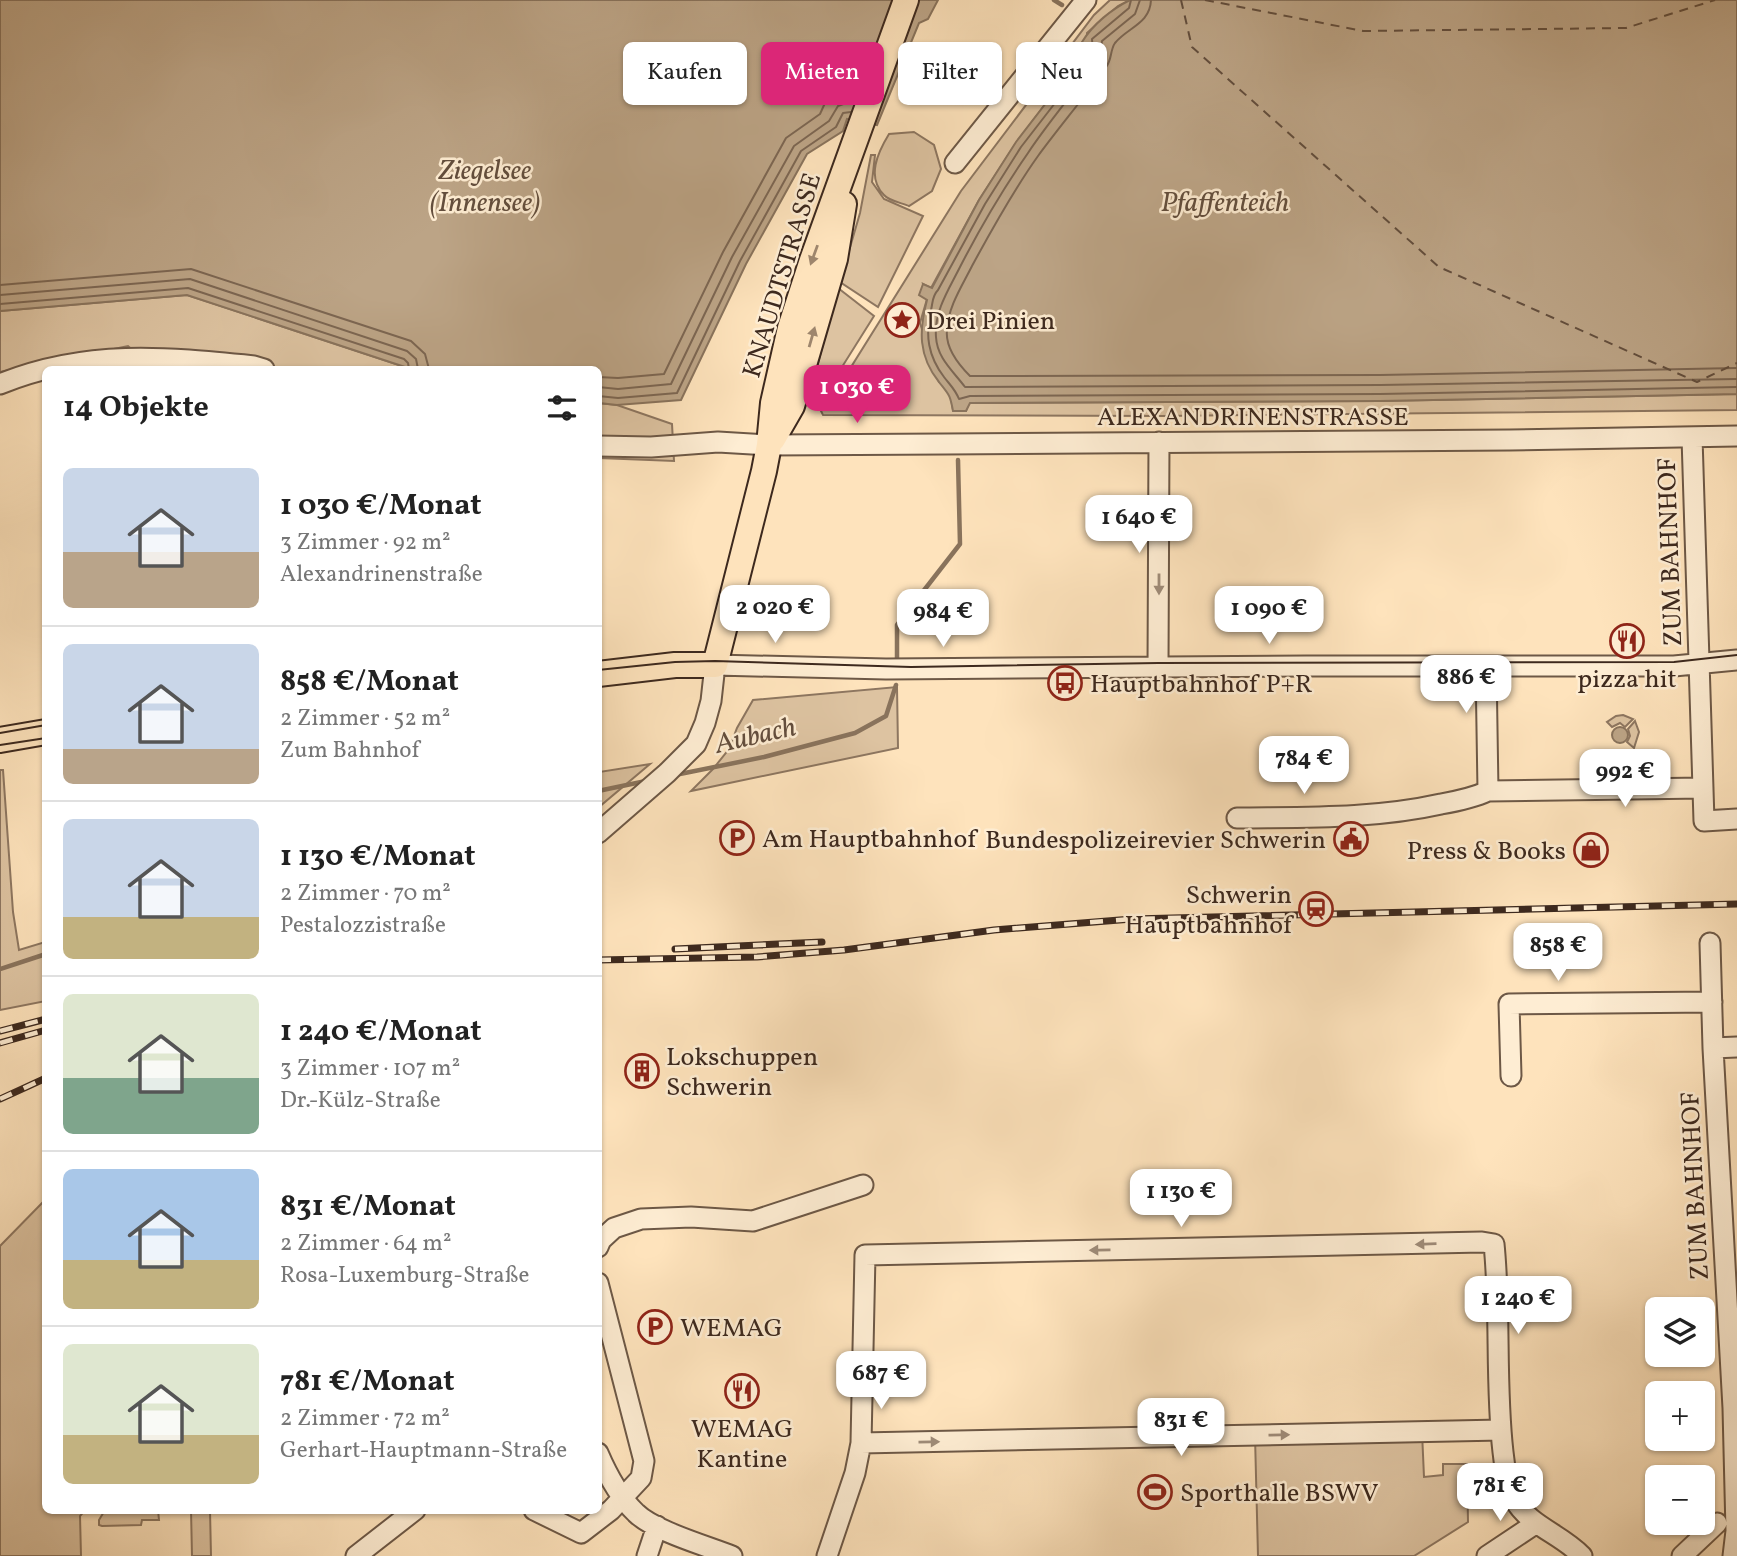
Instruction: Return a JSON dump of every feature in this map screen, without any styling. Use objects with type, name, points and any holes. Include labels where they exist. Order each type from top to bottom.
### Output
[{"type":"main road","name":"KNAUDTSTRASSE","points":[[715,665],[769,445],[773,402],[790,328],[811,260],[858,135],[895,23],[906,0]]},
{"type":"main road","points":[[602,674],[675,665],[715,665]]},
{"type":"main road","points":[[0,740],[42,733]]},
{"type":"street","points":[[955,163],[1086,0]]},
{"type":"street","points":[[55,366],[136,357],[254,366]]},
{"type":"street","points":[[0,384],[42,370]]},
{"type":"street","name":"ALEXANDRINENSTRASSE","points":[[602,446],[651,447],[718,442],[769,445],[1737,436]]},
{"type":"street","name":"ZUM BAHNHOF","points":[[1692,437],[1704,821],[1737,819]]},
{"type":"street","points":[[1158,667],[1159,442]]},
{"type":"street","points":[[602,830],[696,744],[711,701],[715,665],[887,669],[1699,665],[1737,660]]},
{"type":"street","points":[[1486,666],[1488,791]]},
{"type":"street","points":[[1237,818],[1371,816],[1474,798],[1488,791],[1703,788]]},
{"type":"street","name":"ZUM BAHNHOF","points":[[1710,943],[1713,1048],[1735,1405],[1736,1531],[1733,1556]]},
{"type":"street","points":[[1511,1076],[1509,1004],[1712,1002]]},
{"type":"street","points":[[1713,1048],[1737,1047]]},
{"type":"street","points":[[602,1239],[614,1228],[641,1219],[691,1216],[753,1221],[863,1185]]},
{"type":"street","points":[[827,1556],[855,1473],[860,1443],[865,1255],[1482,1242],[1494,1244],[1501,1430],[1506,1476],[1514,1499],[1535,1524],[1558,1535],[1582,1556]]},
{"type":"street","points":[[542,1514],[581,1533],[611,1510],[641,1478],[644,1461],[602,1298]]},
{"type":"street","points":[[860,1443],[1501,1430]]},
{"type":"street","points":[[602,1462],[637,1515],[657,1526],[732,1556]]},
{"type":"street","points":[[356,1556],[374,1549],[411,1514]]},
{"type":"street","points":[[1682,1556],[1717,1523]]},
{"type":"street","points":[[1487,1556],[1535,1524]]},
{"type":"street","points":[[647,1556],[657,1526]]},
{"type":"shaded area","points":[[1110,0],[1130,0],[1118,6],[1087,33],[1087,42],[1074,42],[1094,15]]},
{"type":"shaded area","points":[[1026,105],[1045,105],[979,200],[931,288],[923,284],[927,299],[920,323],[939,382],[950,393],[953,410],[966,411],[969,403],[1380,401],[1737,394],[1737,410],[1161,416],[823,415],[820,403],[823,398],[846,375],[961,191]]},
{"type":"shaded area","points":[[914,132],[934,145],[941,169],[932,191],[909,206],[886,197],[879,188],[875,173],[878,156],[889,134]]},
{"type":"shaded area","points":[[871,155],[875,155],[872,182],[884,199],[923,216],[878,307],[840,282],[860,213]]},
{"type":"shaded area","points":[[838,288],[874,316],[842,367],[815,392],[812,386]]},
{"type":"shaded area","points":[[187,295],[402,366],[151,366],[128,346],[0,372],[0,311]]},
{"type":"shaded area","points":[[602,403],[617,405],[672,424],[674,461],[602,458]]},
{"type":"shaded area","points":[[897,687],[898,748],[691,791],[729,749],[753,700]]},
{"type":"shaded area","points":[[1623,715],[1633,719],[1625,727],[1620,723],[1612,727],[1607,722],[1616,716]]},
{"type":"shaded area","points":[[1635,721],[1639,732],[1634,748],[1627,742],[1630,736],[1628,729]]},
{"type":"shaded area","points":[[650,764],[602,804],[602,772]]},
{"type":"shaded area","points":[[0,770],[3,770],[13,912],[19,950],[42,943],[42,1002],[0,1010]]},
{"type":"shaded area","points":[[42,1203],[42,1514],[82,1514],[81,1556],[0,1556],[0,1246]]},
{"type":"shaded area","points":[[1422,1432],[1424,1477],[1443,1475],[1443,1464],[1467,1464],[1468,1522],[1414,1556],[1258,1556],[1255,1436]]},
{"type":"shaded area","points":[[103,1514],[158,1514],[159,1520],[142,1520],[141,1525],[102,1526],[99,1525]]},
{"type":"shaded area","points":[[191,1514],[210,1514],[211,1556],[192,1556]]},
{"type":"water","name":"Ziegelsee (Innensee)","points":[[0,0],[938,0],[928,19],[919,23],[911,42],[898,42],[898,74],[877,125],[847,119],[843,131],[807,154],[746,264],[681,400],[617,405],[602,403],[602,366],[402,366],[187,295],[0,311]]},
{"type":"water","name":"Pfaffenteich","points":[[1130,0],[1737,0],[1737,394],[1380,401],[970,403],[966,411],[953,411],[949,395],[932,372],[924,353],[922,332],[927,300],[919,295],[923,284],[932,288],[979,200],[1016,142],[1045,105],[1107,105],[1107,42],[1082,42],[1103,18]]},
{"type":"water","points":[[1620,727],[1628,735],[1620,743],[1612,735]]},
{"type":"waterway","points":[[1054,0],[1062,5]]},
{"type":"waterway","name":"Aubach","points":[[897,658],[897,625],[960,544],[958,460]]},
{"type":"waterway","name":"Aubach","points":[[675,775],[764,757],[855,733],[886,716],[896,685]]},
{"type":"waterway","name":"Aubach","points":[[602,790],[646,781]]},
{"type":"waterway","name":"Aubach","points":[[0,969],[42,955]]},
{"type":"ferry route","points":[[1181,0],[1192,47],[1439,267],[1697,382],[1737,363]]},
{"type":"ferry route","points":[[1205,0],[1363,31],[1626,28],[1715,0]]},
{"type":"tram line","points":[[602,670],[715,661],[911,667],[1158,663],[1674,662],[1737,655]]},
{"type":"tram line","points":[[0,733],[42,726]]},
{"type":"tram line","points":[[0,745],[42,739]]},
{"type":"railway","points":[[602,960],[757,957],[844,950],[994,930],[1132,919],[1737,904]]},
{"type":"railway","points":[[675,949],[822,942]]},
{"type":"railway","points":[[0,1031],[42,1020]]},
{"type":"railway","points":[[0,1043],[42,1031]]},
{"type":"railway","points":[[0,1099],[42,1080]]},
{"type":"place","name":"Drei Pinien","points":[[902,320]]},
{"type":"place","name":"pizza hit","points":[[1627,641]]},
{"type":"place","name":"Hauptbahnhof P+R","points":[[1065,683]]},
{"type":"place","name":"Am Hauptbahnhof","points":[[737,838]]},
{"type":"place","name":"Bundespolizeirevier Schwerin","points":[[1351,839]]},
{"type":"place","name":"Press & Books","points":[[1591,850]]},
{"type":"place","name":"Schwerin Hauptbahnhof","points":[[1316,909]]},
{"type":"place","name":"Lokschuppen Schwerin","points":[[642,1071]]},
{"type":"place","name":"WEMAG","points":[[655,1327]]},
{"type":"place","name":"WEMAG Kantine","points":[[742,1391]]},
{"type":"place","name":"Sporthalle BSWV","points":[[1155,1492]]}]
